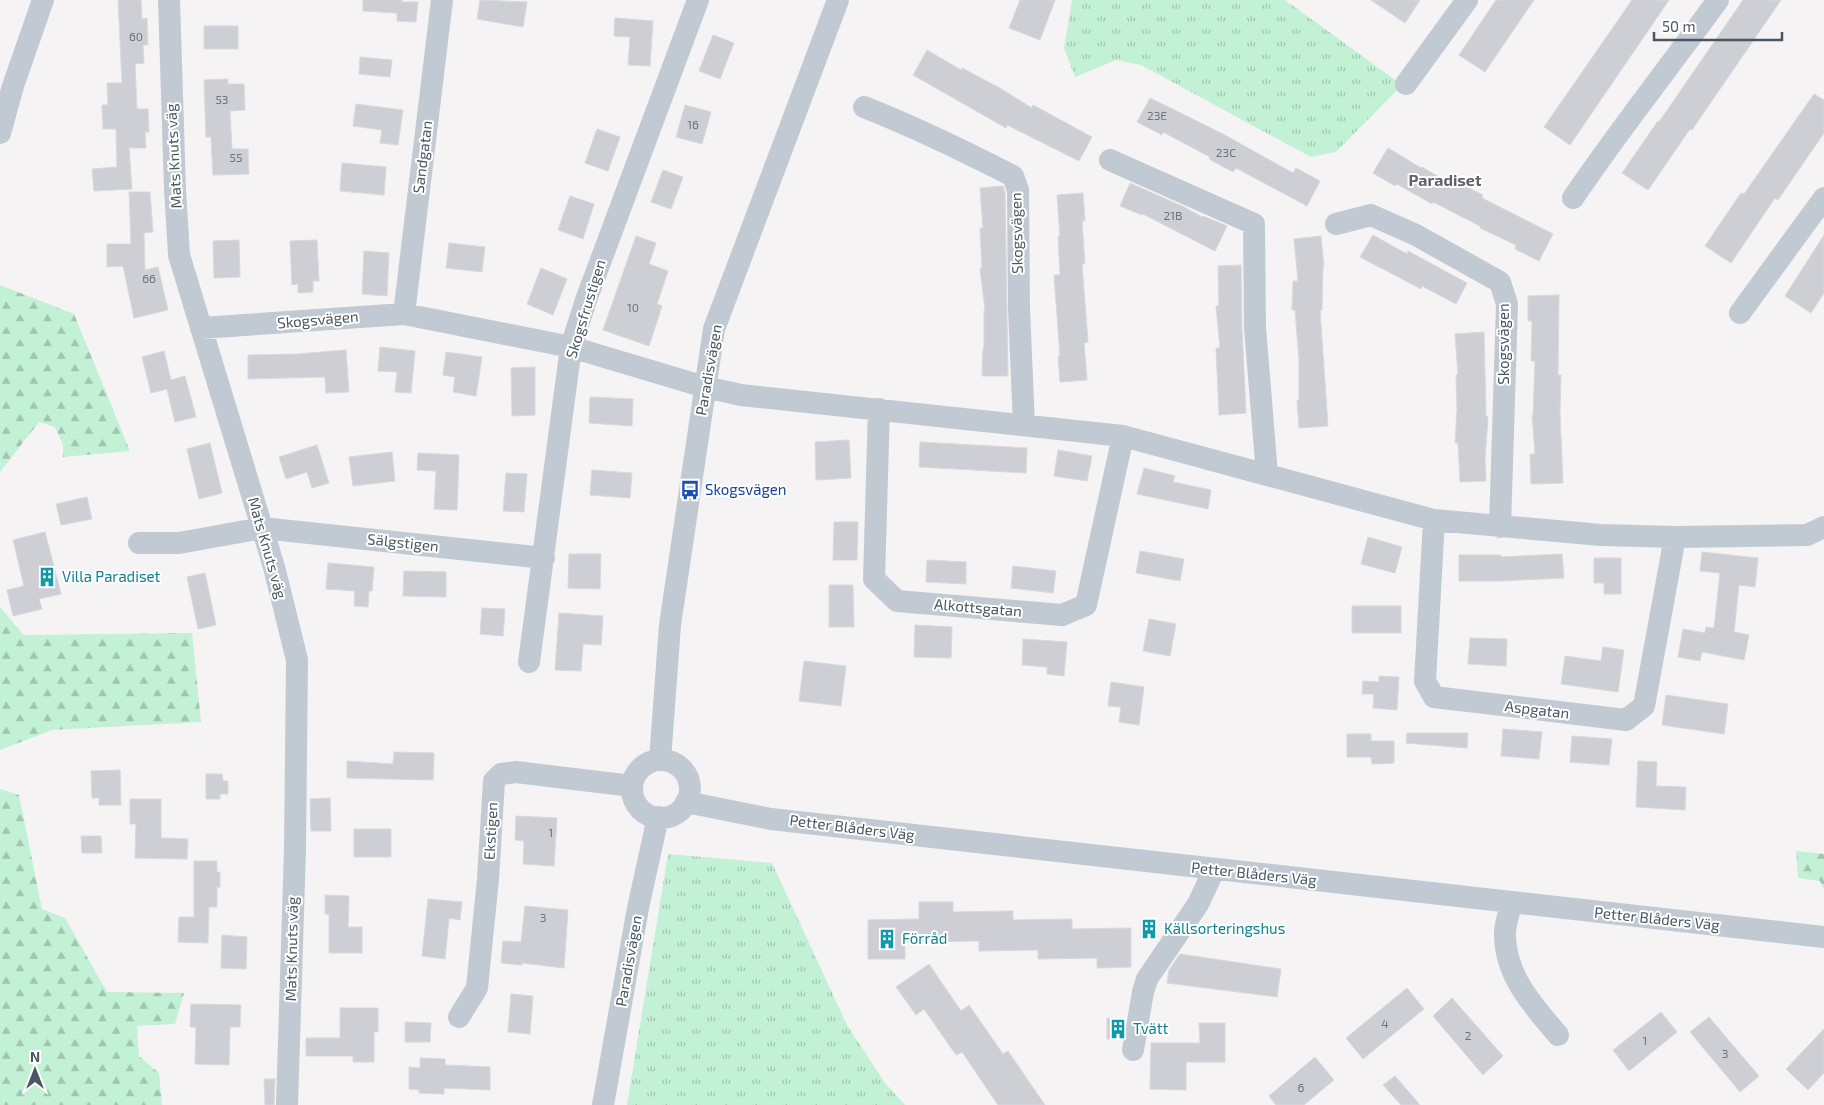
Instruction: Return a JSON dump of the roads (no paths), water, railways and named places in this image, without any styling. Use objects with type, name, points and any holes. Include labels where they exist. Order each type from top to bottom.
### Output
[{"type":"street","points":[[0,133],[7,82],[42,0]]},
{"type":"street","name":"Mats Knuts väg","points":[[169,0],[179,255],[274,567],[297,660],[295,848],[288,1105]]},
{"type":"street","name":"Sandgatan","points":[[404,314],[442,0]]},
{"type":"street","name":"Skogsfrustigen","points":[[529,662],[570,347],[698,0]]},
{"type":"street","name":"Paradisvägen","points":[[660,760],[670,625],[714,329],[838,0]]},
{"type":"street","points":[[1406,84],[1467,0]]},
{"type":"street","points":[[1572,198],[1608,146],[1718,0]]},
{"type":"street","name":"Skogsvägen","points":[[864,107],[909,124],[1013,176],[1018,190],[1019,309],[1024,424]]},
{"type":"street","points":[[1110,160],[1254,224],[1255,328],[1268,474]]},
{"type":"street","points":[[1740,313],[1824,198]]},
{"type":"street","name":"Skogsvägen","points":[[1336,224],[1371,215],[1416,235],[1500,282],[1507,304],[1500,527]]},
{"type":"street","name":"Skogsvägen","points":[[201,328],[404,314],[570,347],[704,387],[741,395],[1123,436],[1434,520],[1601,535],[1675,537],[1807,535],[1824,527]]},
{"type":"street","name":"Alkottsgatan","points":[[879,409],[874,580],[897,601],[1062,615],[1086,605],[1123,436]]},
{"type":"street","name":"Aspgatan","points":[[1434,520],[1425,680],[1434,697],[1626,720],[1644,706],[1675,537]]},
{"type":"street","name":"Sälgstigen","points":[[139,542],[180,543],[262,528],[544,558]]},
{"type":"street","points":[[660,760],[670,761],[679,766],[689,783],[689,793],[686,802],[675,814],[658,817],[642,810],[636,803],[632,786],[638,770],[652,761],[660,760]]},
{"type":"street","name":"Ekstigen","points":[[459,1017],[476,988],[488,879],[494,781],[501,774],[516,772],[632,786]]},
{"type":"street","name":"Petter Blåders Väg","points":[[686,802],[771,819],[1824,937]]},
{"type":"street","name":"Paradisvägen","points":[[603,1105],[638,908],[658,817]]},
{"type":"street","points":[[1133,1050],[1147,979],[1198,904],[1214,870]]},
{"type":"street","points":[[1512,903],[1505,931],[1506,948],[1514,974],[1530,1002],[1558,1035]]},
{"type":"place","name":"Skogsvägen","points":[[690,490]]},
{"type":"place","name":"Villa Paradiset","points":[[47,577]]},
{"type":"place","name":"Källsorteringshus","points":[[1149,929]]},
{"type":"place","name":"Förråd","points":[[887,939]]},
{"type":"place","name":"Tvätt","points":[[1118,1029]]},
{"type":"district","name":"Paradiset","points":[[1445,180]]}]
